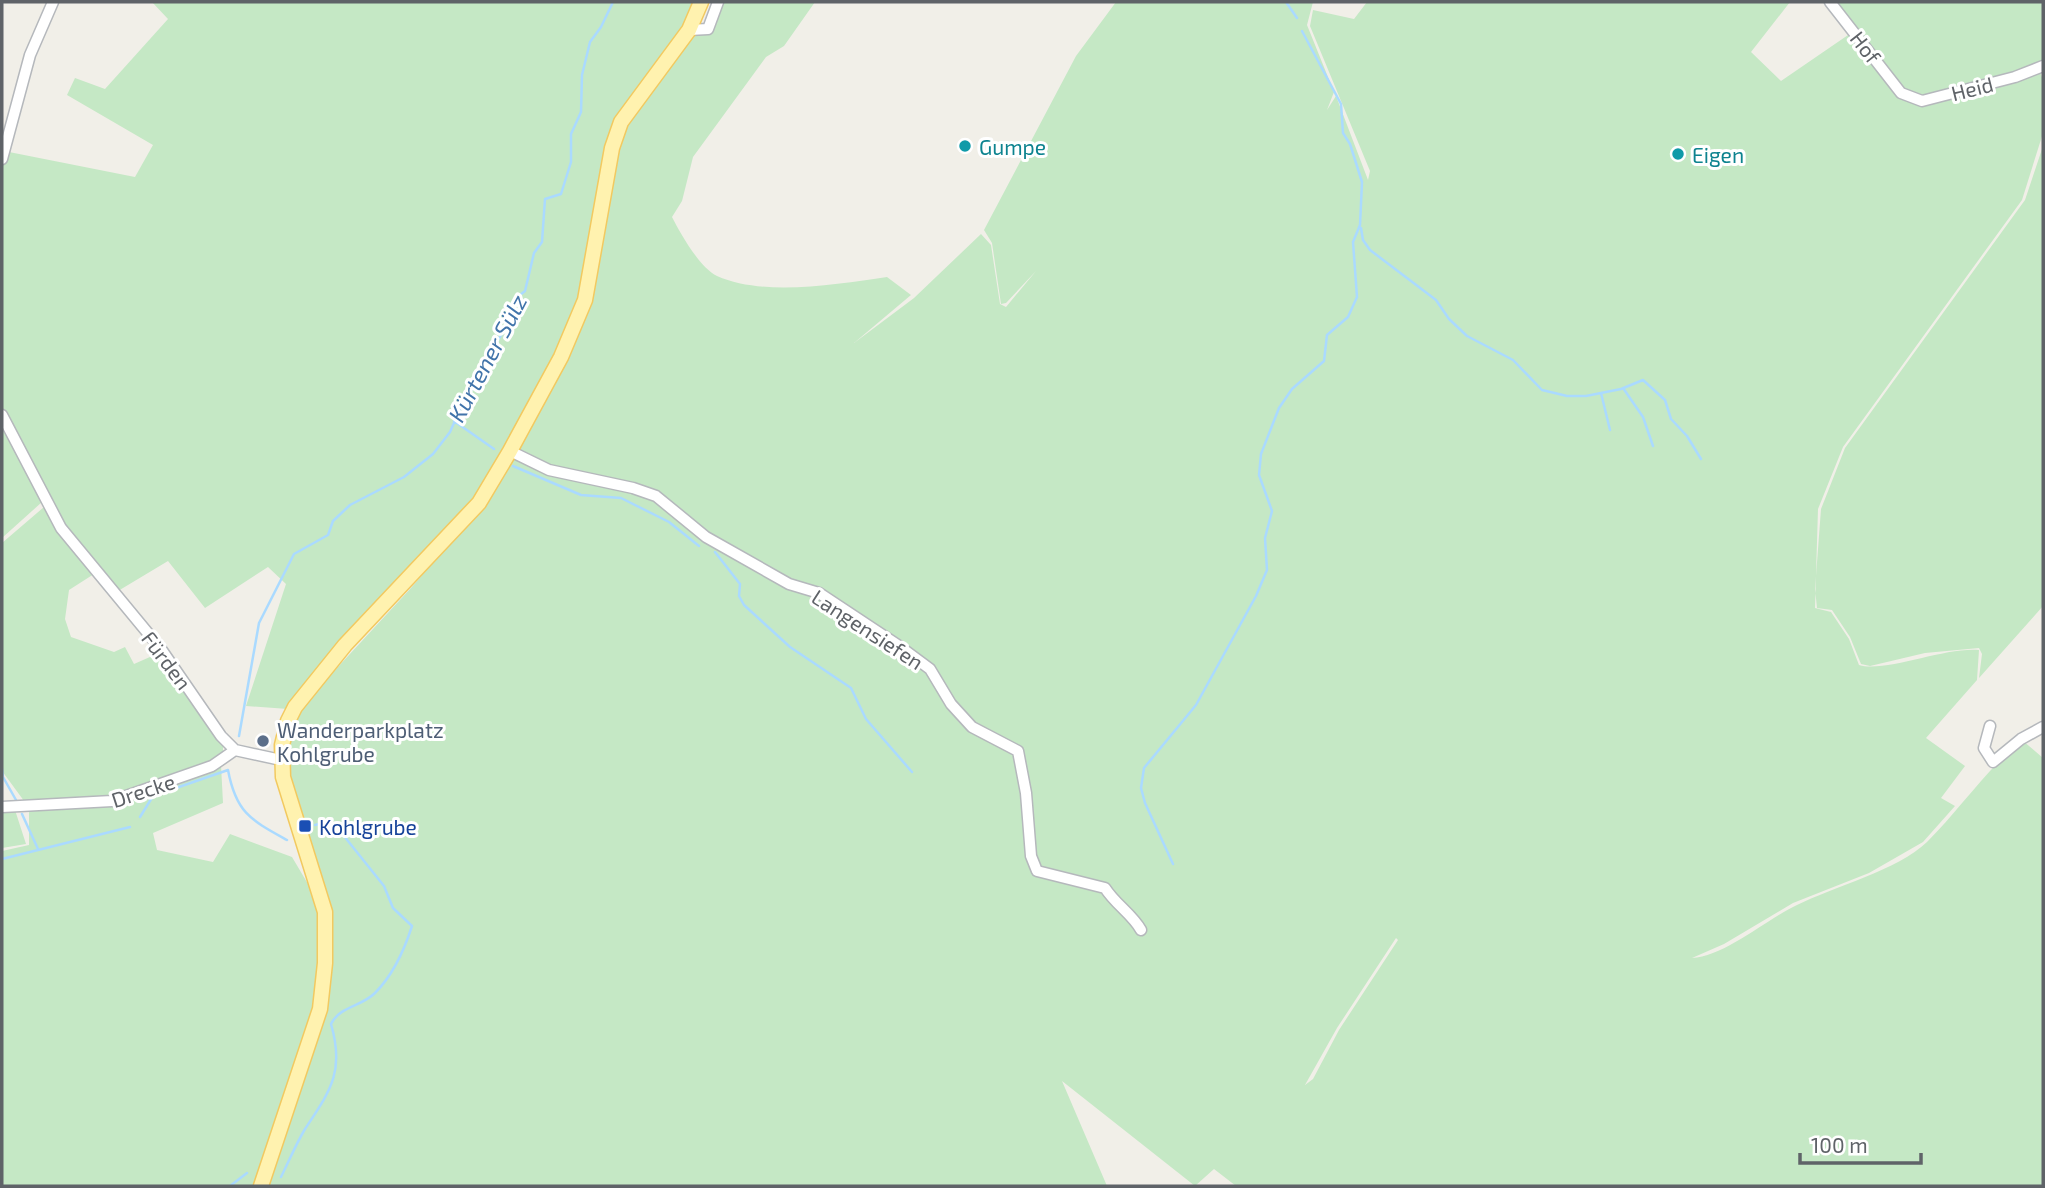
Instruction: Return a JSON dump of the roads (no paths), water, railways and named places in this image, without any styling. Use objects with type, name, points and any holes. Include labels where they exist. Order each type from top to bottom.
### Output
[{"type":"main road","points":[[261,1186],[320,1009],[325,963],[325,912],[287,797],[281,760],[284,731],[295,707],[345,645],[479,503],[510,451],[561,356],[585,300],[611,148],[621,122],[689,30],[701,2]]},
{"type":"street","points":[[2,159],[30,55],[53,2]]},
{"type":"street","points":[[689,30],[708,29],[718,2]]},
{"type":"street","name":"Hof","points":[[1830,2],[1901,93]]},
{"type":"street","name":"Heid","points":[[1901,93],[1922,100],[2015,77],[2042,66]]},
{"type":"street","name":"Fürden","points":[[2,415],[58,523],[161,649],[221,736],[235,750]]},
{"type":"street","name":"Langensiefen","points":[[510,451],[549,470],[634,488],[656,496],[706,537],[789,584],[819,593],[930,669],[951,704],[972,727],[1018,751],[1027,793],[1031,856],[1037,871],[1105,888],[1116,905],[1134,918],[1141,930]]},
{"type":"street","points":[[1990,726],[1984,748],[1993,762],[2021,739],[2043,727]]},
{"type":"street","points":[[235,750],[281,760]]},
{"type":"street","name":"Drecke","points":[[2,807],[112,802],[212,766],[235,750]]},
{"type":"waterway","name":"Kürtener Sülz","points":[[239,736],[259,623],[294,554],[328,535],[333,521],[350,505],[404,477],[433,454],[450,432],[465,398],[483,375],[495,344],[510,322],[515,299],[525,291],[534,253],[542,242],[545,199],[561,194],[571,162],[571,134],[581,112],[582,75],[590,42],[613,2]]},
{"type":"waterway","points":[[1286,2],[1297,18]]},
{"type":"waterway","points":[[1173,864],[1145,803],[1141,788],[1144,768],[1196,705],[1256,596],[1267,570],[1265,538],[1272,511],[1259,475],[1261,454],[1279,408],[1292,389],[1324,361],[1327,335],[1348,317],[1357,297],[1353,242],[1360,225],[1362,182],[1350,144],[1343,133],[1341,104],[1302,31]]},
{"type":"waterway","points":[[1361,228],[1363,240],[1370,250],[1436,300],[1449,319],[1467,336],[1513,360],[1542,390],[1567,396],[1586,396],[1621,389],[1643,380],[1665,400],[1671,419],[1687,436],[1701,459]]},
{"type":"waterway","points":[[1623,388],[1643,417],[1653,446]]},
{"type":"waterway","points":[[1601,393],[1610,430]]},
{"type":"waterway","points":[[454,421],[494,449]]},
{"type":"waterway","points":[[513,466],[581,495],[621,498],[669,522],[699,546]]},
{"type":"waterway","points":[[715,552],[740,584],[739,596],[744,605],[790,647],[851,688],[866,719],[912,772]]},
{"type":"waterway","points":[[2,769],[3,777],[16,800]]},
{"type":"waterway","name":"Kürtener Sülz","points":[[140,817],[153,796],[228,770],[231,785],[247,814],[287,840]]},
{"type":"waterway","points":[[22,814],[38,849]]},
{"type":"waterway","name":"Kürtener Sülz","points":[[281,1177],[333,1080],[336,1055],[331,1024],[345,1010],[369,998],[387,979],[412,926],[393,908],[384,886],[340,831],[323,823],[315,825]]},
{"type":"waterway","points":[[2,859],[130,827]]},
{"type":"waterway","name":"Kürtener Sülz","points":[[230,1186],[247,1173]]},
{"type":"place","name":"Gumpe","points":[[965,146]]},
{"type":"place","name":"Eigen","points":[[1678,154]]},
{"type":"place","name":"Wanderparkplatz Kohlgrube","points":[[263,741]]},
{"type":"place","name":"Kohlgrube","points":[[305,826]]}]
